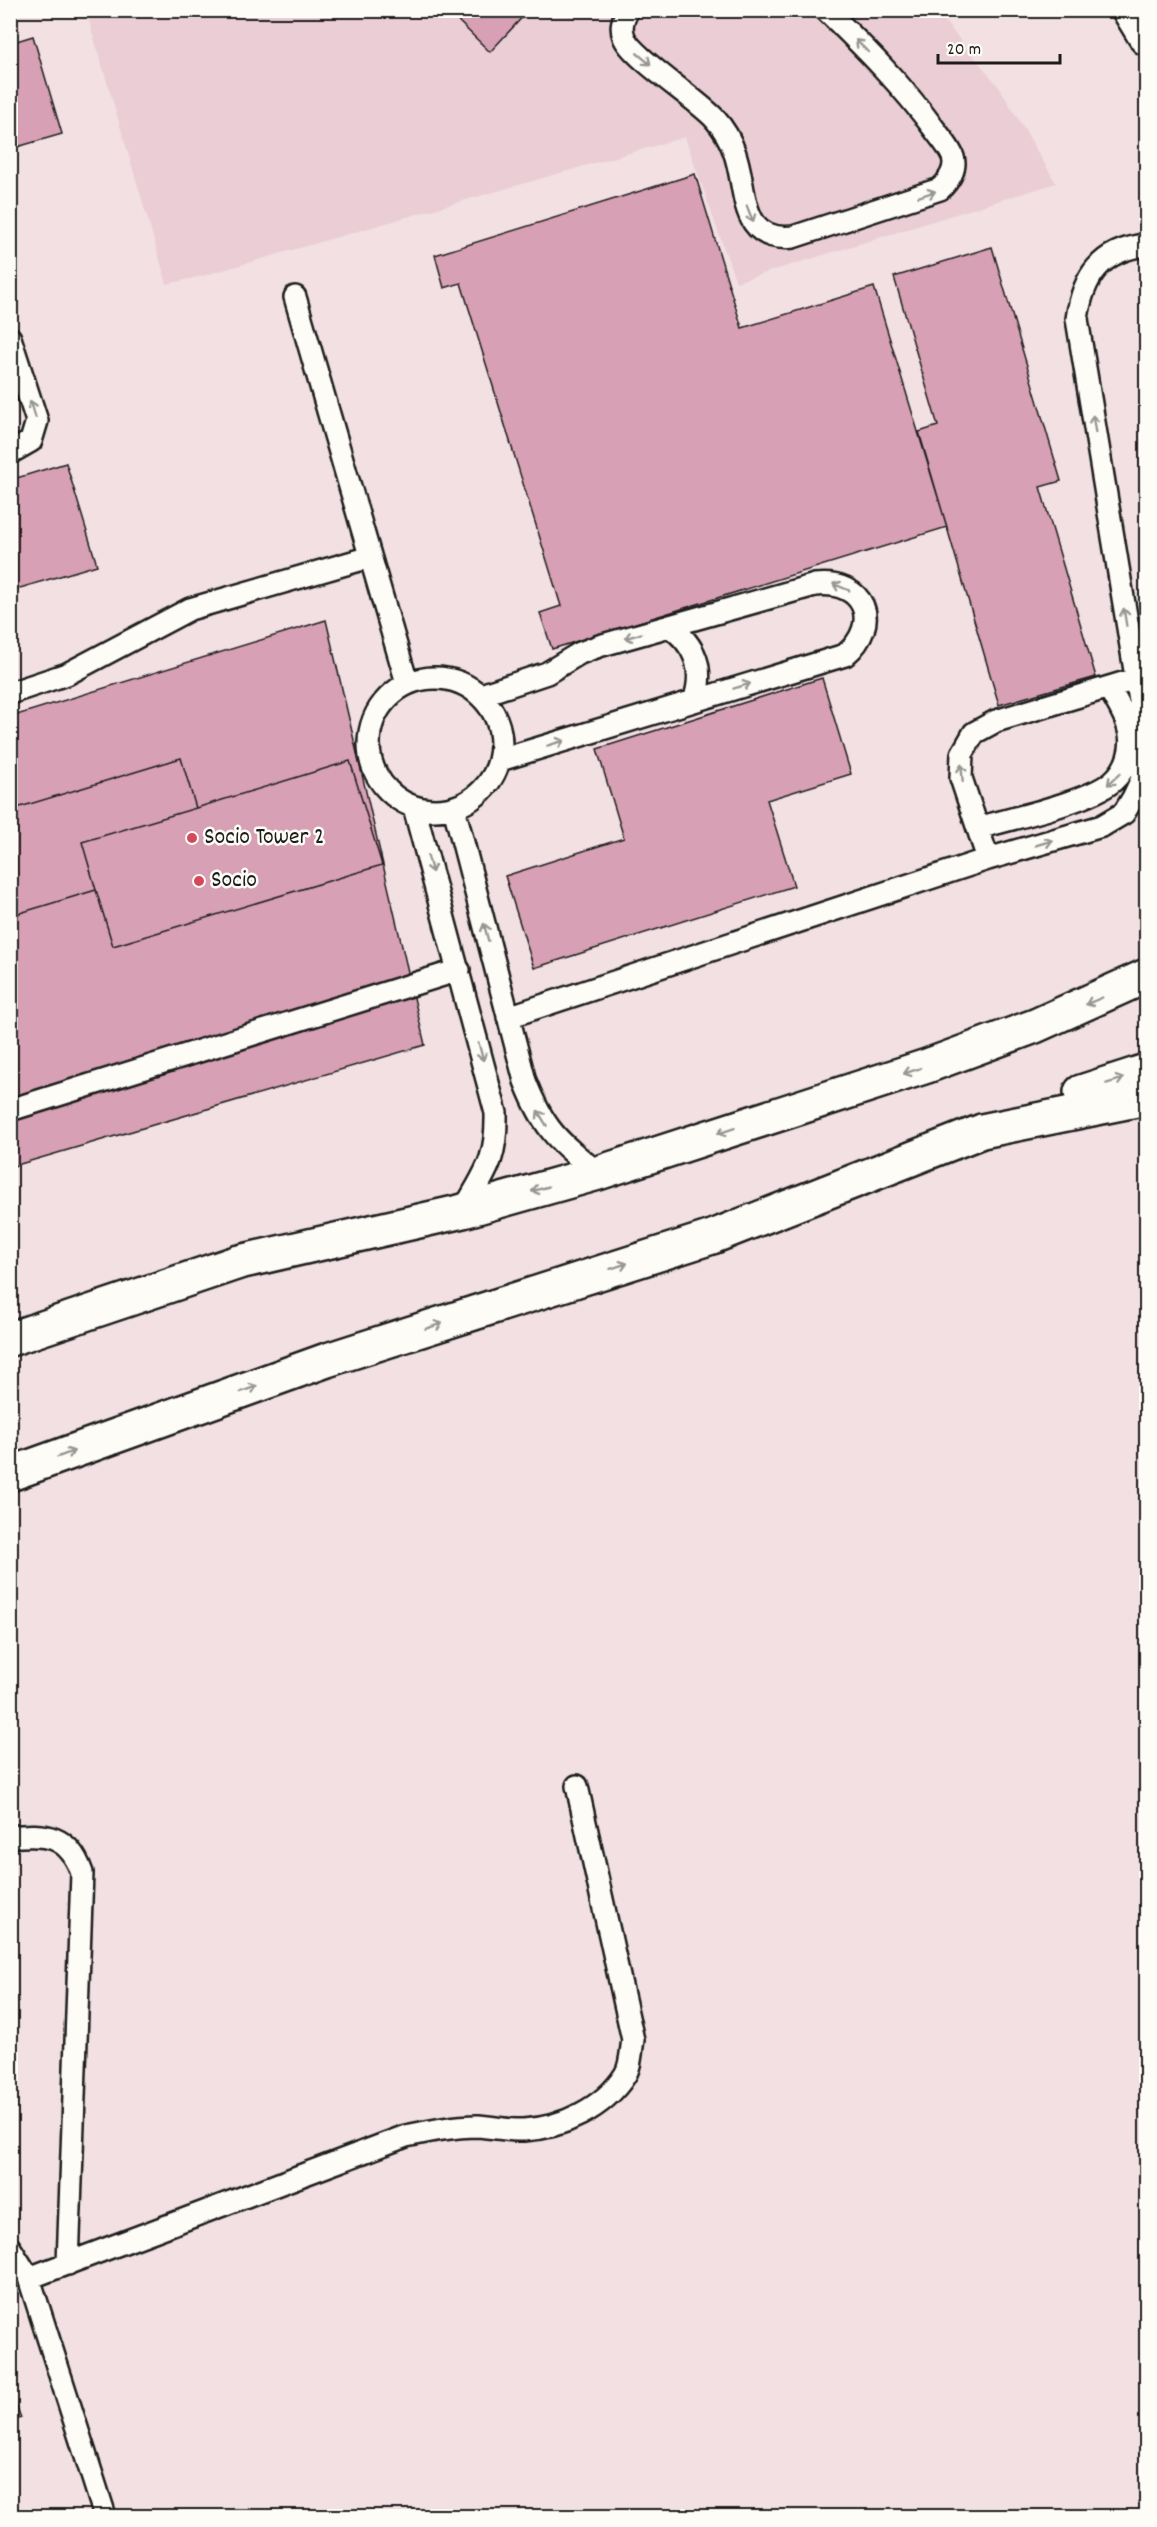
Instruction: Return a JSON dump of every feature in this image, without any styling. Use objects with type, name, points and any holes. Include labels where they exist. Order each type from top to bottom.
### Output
[{"type":"street","points":[[1129,10],[1146,38]]},
{"type":"street","points":[[10,1339],[239,1262],[463,1210],[598,1173],[927,1066],[1035,1026],[1144,980]]},
{"type":"street","points":[[10,1474],[327,1360],[712,1237],[982,1131],[1031,1107],[1146,1071]]},
{"type":"street","points":[[982,1131],[1146,1098]]},
{"type":"lane","points":[[628,10],[622,29],[630,47],[715,119],[727,134],[735,152],[748,213],[755,225],[766,234],[779,238],[793,237],[940,189],[949,181],[953,170],[954,158],[923,115],[869,53],[826,10]]},
{"type":"lane","points":[[1146,245],[1127,247],[1107,258],[1090,275],[1080,296],[1077,320],[1146,736]]},
{"type":"lane","points":[[295,297],[407,683]]},
{"type":"lane","points":[[10,338],[37,421],[32,441],[10,453]]},
{"type":"lane","points":[[10,693],[67,674],[190,609],[370,557]]},
{"type":"lane","points":[[481,695],[547,673],[580,653],[598,646],[814,585],[831,583],[847,588],[859,598],[865,614],[865,630],[858,644],[845,655],[500,760]]},
{"type":"lane","points":[[669,626],[681,634],[697,658],[699,687],[694,701]]},
{"type":"lane","points":[[432,676],[458,681],[481,695],[495,714],[501,736],[500,760],[490,781],[474,798],[454,808],[434,811],[414,807],[394,797],[379,780],[369,759],[368,736],[375,714],[388,696],[407,683],[432,676]]},
{"type":"lane","points":[[988,859],[961,778],[960,766],[964,748],[974,733],[996,721],[1136,679]]},
{"type":"lane","points":[[978,828],[1089,795],[1114,781],[1122,770],[1130,744],[1129,730],[1109,688]]},
{"type":"lane","points":[[508,1017],[1113,820],[1124,813],[1133,798],[1141,781],[1146,756]]},
{"type":"lane","points":[[414,807],[496,1113],[496,1137],[492,1161],[463,1210]]},
{"type":"lane","points":[[454,808],[525,1081],[544,1122],[558,1141],[598,1173]]},
{"type":"lane","points":[[10,1110],[459,970]]},
{"type":"lane","points":[[29,2278],[405,2136],[448,2128],[477,2126],[523,2130],[560,2123],[586,2112],[608,2096],[626,2073],[633,2040],[577,1786]]},
{"type":"lane","points":[[10,1837],[45,1835],[58,1840],[77,1860],[82,1873],[68,2264]]},
{"type":"lane","points":[[10,2248],[29,2278],[105,2517]]},
{"type":"shaded area","points":[[86,11],[936,11],[999,87],[1056,183],[736,282],[685,137],[202,276],[167,284]]},
{"type":"building","points":[[447,10],[529,10],[490,52]]},
{"type":"building","points":[[33,36],[62,134],[10,149],[10,43]]},
{"type":"building","points":[[695,174],[742,328],[874,287],[947,527],[552,649],[540,613],[561,606],[461,283],[444,288],[435,255]]},
{"type":"building","points":[[992,247],[1061,481],[1040,487],[1096,677],[999,705],[919,432],[938,426],[894,277]]},
{"type":"building","points":[[66,463],[97,565],[10,591],[10,480]]},
{"type":"building","name":"Socio","points":[[326,620],[425,1045],[10,1167],[10,717]]},
{"type":"building","points":[[822,678],[851,774],[767,800],[794,886],[534,968],[505,876],[624,838],[597,749]]},
{"type":"building","name":"Socio Tower 2","points":[[181,758],[196,808],[350,761],[382,865],[113,946],[96,890],[10,916],[10,810]]},
{"type":"building","points":[[181,758],[196,808],[82,842],[96,890],[10,916],[10,810]]},
{"type":"building","points":[[10,2388],[21,2418],[10,2422]]},
{"type":"place","name":"Socio Tower 2","points":[[192,838]]},
{"type":"place","name":"Socio","points":[[199,881]]}]
